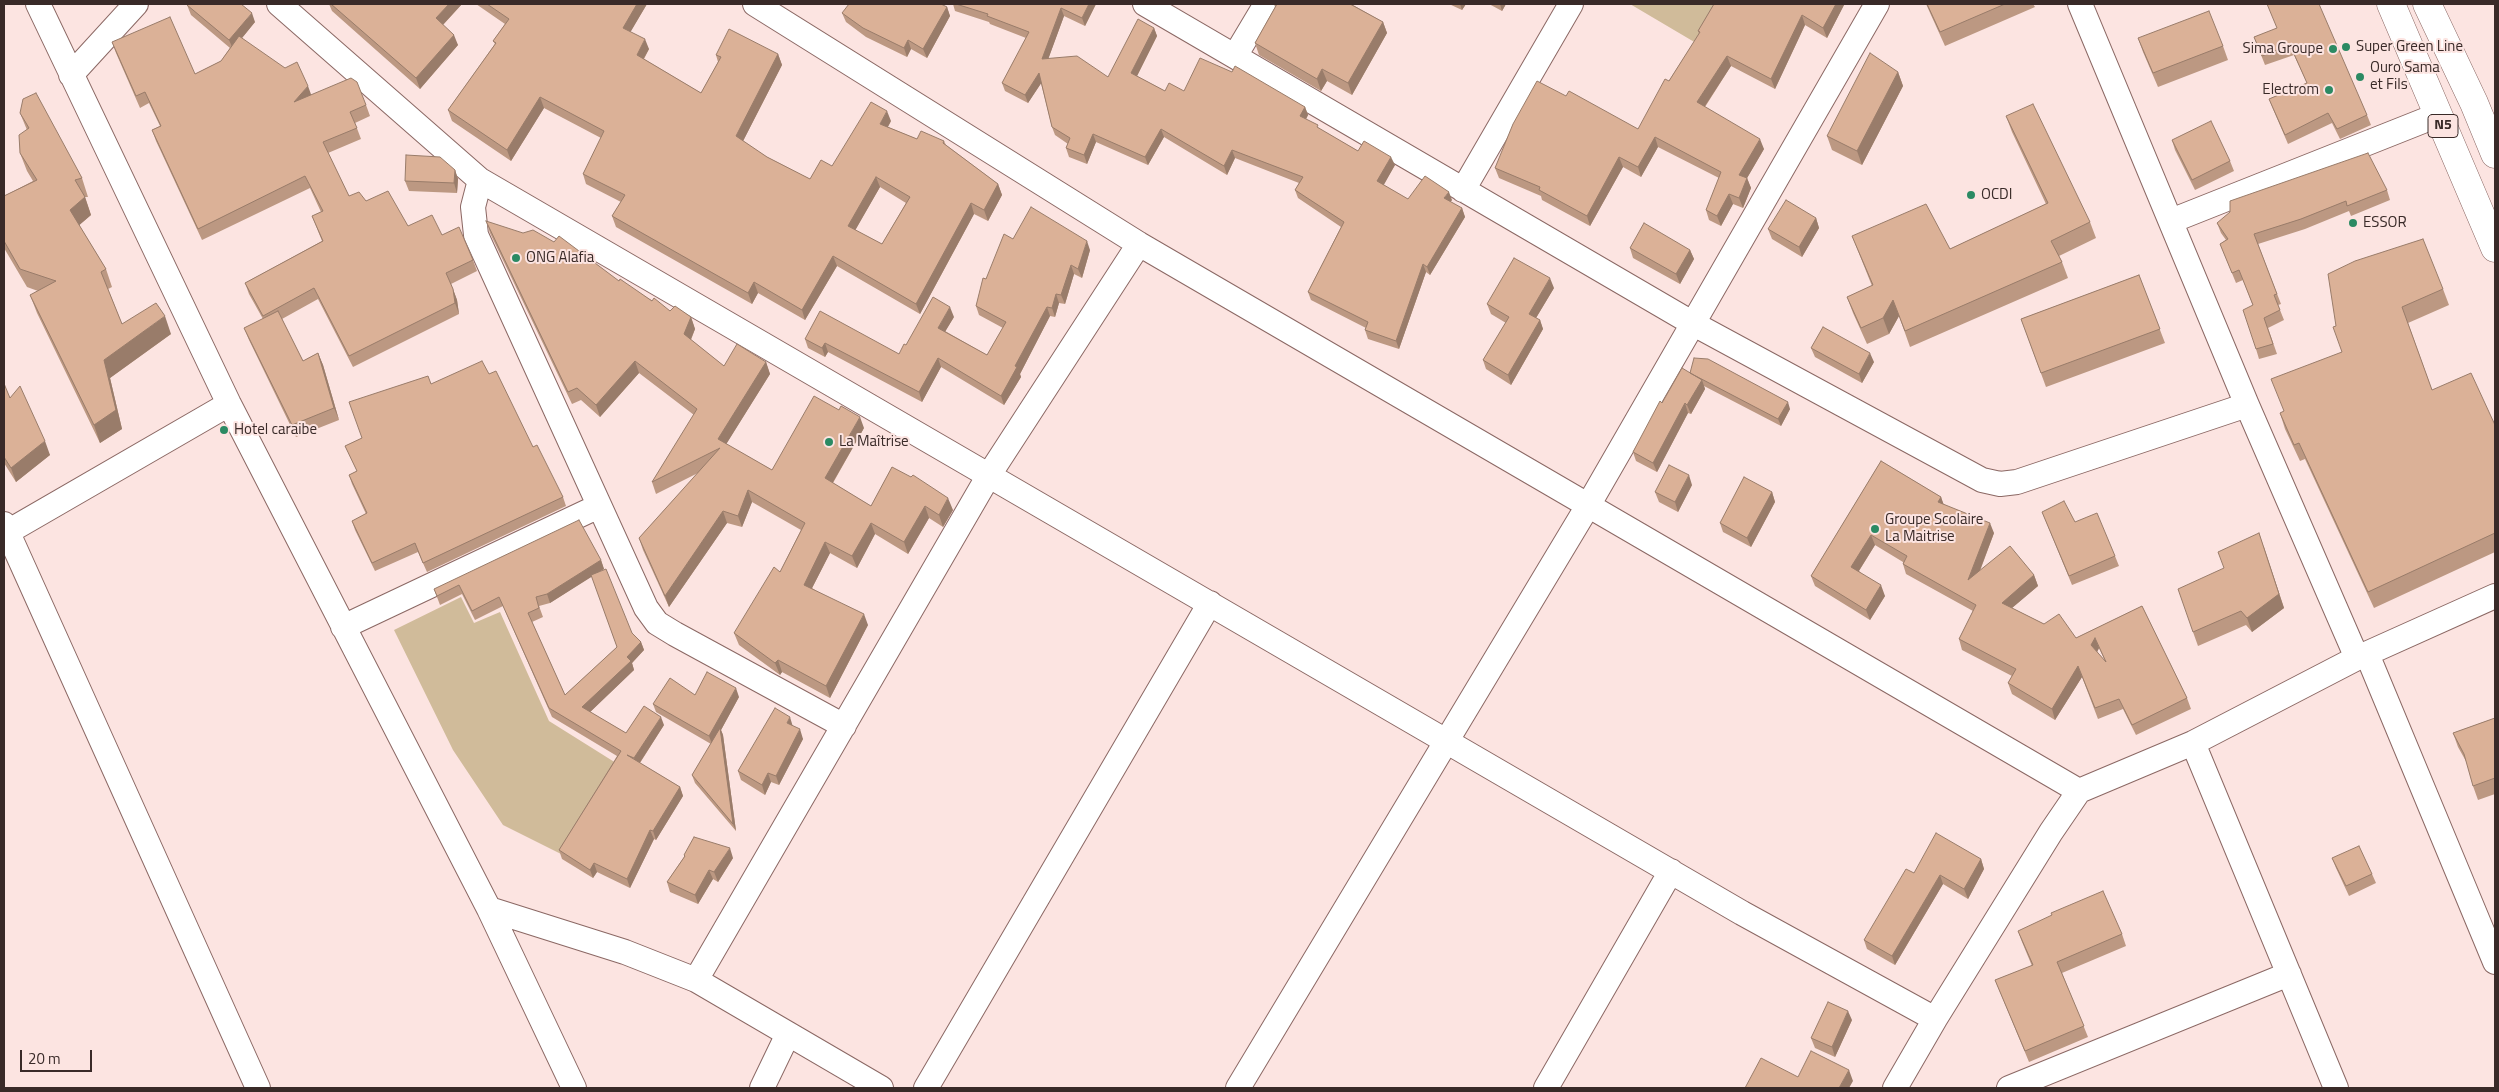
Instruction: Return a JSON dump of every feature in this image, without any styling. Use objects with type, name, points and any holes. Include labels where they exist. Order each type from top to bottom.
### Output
[{"type":"highway","name":"N5","points":[[2391,4],[2495,248]]},
{"type":"highway","name":"N5","points":[[2427,4],[2474,103],[2495,154]]},
{"type":"street","points":[[38,4],[229,404],[489,909],[574,1088]]},
{"type":"street","points":[[71,75],[136,4]]},
{"type":"street","points":[[278,4],[480,180],[1447,740],[1671,872],[1833,964],[1935,1019]]},
{"type":"street","points":[[755,4],[1139,244],[2079,791]]},
{"type":"street","points":[[1145,4],[1692,323],[1982,480],[2000,484],[2017,482],[2247,405]]},
{"type":"street","points":[[1235,56],[1266,4]]},
{"type":"street","points":[[1463,190],[1570,4]]},
{"type":"street","points":[[1238,1088],[1588,504],[1876,4]]},
{"type":"street","points":[[2080,4],[2247,405],[2362,656],[2495,962]]},
{"type":"street","points":[[2171,222],[2438,115]]},
{"type":"street","points":[[480,180],[472,207],[476,235],[646,608],[657,623],[844,726]]},
{"type":"street","points":[[696,980],[989,475],[1139,244]]},
{"type":"street","points":[[229,404],[5,530],[258,1088]]},
{"type":"street","points":[[343,626],[599,506]]},
{"type":"street","points":[[1895,1088],[1935,1019],[2051,832],[2079,791],[2193,742],[2362,656],[2495,596]]},
{"type":"street","points":[[926,1088],[1210,603]]},
{"type":"street","points":[[2193,742],[2336,1088]]},
{"type":"street","points":[[1546,1088],[1671,872]]},
{"type":"street","points":[[489,909],[625,952],[696,980],[881,1088]]},
{"type":"street","points":[[2009,1088],[2289,974]]},
{"type":"street","points":[[762,1088],[788,1034]]},
{"type":"shaded area","points":[[1630,4],[1718,4],[1696,43]]},
{"type":"shaded area","points":[[461,597],[474,623],[500,612],[549,721],[616,763],[561,854],[503,825],[453,750],[394,630]]},
{"type":"building","points":[[241,4],[252,13],[229,40],[187,5]]},
{"type":"building","points":[[331,4],[449,4],[436,18],[454,35],[416,78]]},
{"type":"building","points":[[487,4],[637,4],[623,28],[645,39],[637,55],[701,93],[721,57],[716,55],[729,29],[778,54],[736,136],[767,157],[810,179],[821,160],[832,166],[871,102],[887,111],[880,124],[917,139],[921,131],[944,141],[943,143],[998,184],[984,210],[971,203],[916,304],[833,256],[802,310],[754,282],[748,293],[612,216],[625,195],[583,174],[604,131],[540,97],[507,150],[448,110],[496,43],[493,41],[509,19]],"holes":[[[876,177],[910,197],[882,244],[848,226]]]},
{"type":"building","points":[[849,4],[941,4],[947,7],[923,49],[908,40],[904,48],[863,28],[842,13]]},
{"type":"building","points":[[956,4],[1089,4],[1082,18],[1061,8],[1042,59],[1077,56],[1108,77],[1138,19],[1154,28],[1131,73],[1165,91],[1169,83],[1184,91],[1200,58],[1232,72],[1235,66],[1305,107],[1300,116],[1318,125],[1317,127],[1358,151],[1364,141],[1391,157],[1377,181],[1408,199],[1425,176],[1449,192],[1444,198],[1462,208],[1427,267],[1423,264],[1396,341],[1365,330],[1368,322],[1308,292],[1344,222],[1295,190],[1303,177],[1232,150],[1224,166],[1161,129],[1145,157],[1093,134],[1084,155],[1066,148],[1070,138],[1052,127],[1039,73],[1025,95],[1002,83],[1029,32],[987,16],[988,14]]},
{"type":"building","points":[[1277,4],[1350,4],[1383,22],[1348,83],[1322,69],[1317,79],[1255,43]]},
{"type":"building","points":[[1714,4],[1836,4],[1823,28],[1802,15],[1771,79],[1727,56],[1697,102],[1760,139],[1739,175],[1747,178],[1739,198],[1729,194],[1717,216],[1706,210],[1721,172],[1655,137],[1638,167],[1619,157],[1587,216],[1539,190],[1540,187],[1495,168],[1513,124],[1537,81],[1566,96],[1569,91],[1638,129],[1665,79],[1669,81],[1700,32],[1698,31]]},
{"type":"building","points":[[1927,4],[2005,4],[1940,32]]},
{"type":"building","points":[[2267,4],[2319,4],[2367,115],[2337,129],[2328,113],[2285,135],[2269,99],[2307,83],[2290,45],[2262,56],[2254,37],[2277,28]]},
{"type":"building","points":[[2209,11],[2223,46],[2153,73],[2138,38]]},
{"type":"building","points":[[170,17],[195,74],[221,61],[239,36],[285,68],[297,62],[308,86],[294,102],[351,78],[357,82],[366,105],[350,112],[357,128],[323,142],[349,196],[359,192],[366,201],[388,191],[408,226],[432,215],[442,235],[459,227],[473,260],[446,273],[453,289],[455,303],[349,356],[314,288],[263,316],[245,283],[323,241],[312,216],[323,211],[305,176],[198,229],[152,130],[161,126],[145,92],[136,96],[112,42]]},
{"type":"building","points":[[1870,53],[1898,72],[1857,151],[1827,136]]},
{"type":"building","points":[[36,93],[82,178],[75,180],[85,197],[70,210],[106,269],[101,272],[122,324],[156,303],[165,316],[104,360],[116,410],[94,425],[30,295],[56,281],[20,269],[4,241],[4,196],[37,180],[20,153],[19,135],[29,128],[20,113],[23,99]]},
{"type":"building","points":[[2033,104],[2090,222],[2051,241],[2062,262],[1905,331],[1893,300],[1883,318],[1861,328],[1847,297],[1873,285],[1852,236],[1926,204],[1950,249],[2048,203],[2006,116]]},
{"type":"building","points":[[2211,121],[2230,161],[2192,180],[2172,140]]},
{"type":"building","points":[[2368,153],[2387,190],[2347,206],[2346,201],[2301,219],[2254,234],[2277,294],[2274,295],[2280,310],[2264,318],[2273,344],[2256,349],[2243,310],[2253,305],[2239,270],[2232,273],[2220,244],[2228,239],[2217,223],[2230,212],[2230,201]]},
{"type":"building","points":[[406,155],[440,157],[455,170],[454,183],[405,181]]},
{"type":"building","points":[[1786,200],[1816,218],[1799,247],[1768,229]]},
{"type":"building","points":[[1031,207],[1087,241],[1078,269],[1071,265],[1061,295],[1056,294],[1052,308],[1047,307],[1001,396],[938,358],[919,392],[825,343],[822,348],[805,339],[820,311],[899,354],[933,297],[950,307],[938,328],[987,355],[1006,322],[976,306],[983,278],[986,279],[1004,234],[1013,239]]},
{"type":"building","points":[[486,221],[523,233],[533,230],[554,242],[559,236],[619,281],[620,279],[652,301],[654,298],[670,311],[675,306],[691,317],[684,334],[724,366],[737,344],[766,362],[718,439],[772,470],[814,396],[839,410],[841,406],[860,417],[825,478],[871,506],[892,467],[911,477],[913,475],[948,498],[939,515],[925,506],[904,542],[871,523],[852,556],[825,542],[804,585],[864,614],[826,686],[778,660],[775,663],[734,633],[774,567],[780,572],[805,523],[748,490],[738,516],[723,511],[665,596],[639,538],[720,448],[652,482],[697,409],[635,361],[596,405],[577,388],[568,392]]},
{"type":"building","points":[[1644,223],[1690,250],[1676,274],[1630,248]]},
{"type":"building","points":[[2423,239],[2443,289],[2402,307],[2432,390],[2471,373],[2495,425],[2495,533],[2368,592],[2299,443],[2294,445],[2280,413],[2284,411],[2271,379],[2342,352],[2333,327],[2336,326],[2328,274],[2355,261]]},
{"type":"building","points":[[1514,258],[1550,278],[1529,314],[1540,320],[1508,375],[1483,360],[1509,317],[1487,304]]},
{"type":"building","points":[[2139,275],[2160,329],[2041,373],[2021,319]]},
{"type":"building","points":[[278,311],[303,361],[318,353],[334,408],[292,425],[244,328]]},
{"type":"building","points":[[1823,327],[1870,353],[1859,374],[1811,348]]},
{"type":"building","points":[[1694,358],[1708,359],[1788,402],[1778,419],[1690,373]]},
{"type":"building","points":[[482,361],[489,374],[496,371],[533,447],[537,445],[563,497],[423,563],[415,543],[372,563],[352,521],[367,513],[349,475],[357,471],[345,446],[362,438],[349,402],[428,376],[431,384]]},
{"type":"building","points":[[1682,368],[1702,380],[1687,405],[1685,403],[1653,463],[1633,452],[1660,401],[1662,403]]},
{"type":"building","points":[[5,386],[10,398],[20,386],[45,441],[11,468],[4,457]]},
{"type":"building","points":[[1881,461],[1941,497],[1938,502],[1990,523],[1968,580],[2010,546],[2034,575],[2002,603],[2044,624],[2059,614],[2076,638],[2142,606],[2187,698],[2132,725],[2119,699],[2095,708],[2078,666],[2052,709],[2008,683],[2016,669],[1959,639],[1976,605],[1903,564],[1907,556],[1871,535],[1851,567],[1881,585],[1866,610],[1811,576]],"holes":[[[2095,638],[2106,662],[2091,645]]]},
{"type":"building","points":[[1669,465],[1689,475],[1675,502],[1655,492]]},
{"type":"building","points":[[1744,477],[1772,492],[1747,538],[1720,523]]},
{"type":"building","points":[[2064,501],[2075,522],[2097,513],[2115,556],[2069,576],[2042,512]]},
{"type":"building","points":[[579,520],[601,560],[547,594],[536,597],[539,608],[528,613],[565,695],[617,647],[591,575],[606,569],[632,633],[641,642],[627,657],[631,661],[582,707],[626,733],[644,706],[661,717],[634,758],[627,755],[680,787],[653,831],[650,830],[627,879],[594,863],[590,870],[559,850],[621,751],[549,708],[499,597],[472,611],[459,585],[437,596],[434,589]]},
{"type":"building","points":[[2259,533],[2279,594],[2247,618],[2241,611],[2193,632],[2178,589],[2224,568],[2218,552]]},
{"type":"building","points":[[707,672],[736,688],[709,736],[653,704],[670,678],[695,695]]},
{"type":"building","points":[[775,708],[790,717],[787,723],[800,729],[776,776],[768,773],[762,785],[738,771]]},
{"type":"building","points":[[2495,718],[2495,778],[2473,786],[2464,754],[2453,733]]},
{"type":"building","points":[[720,728],[733,824],[692,775]]},
{"type":"building","points":[[1936,833],[1981,859],[1964,889],[1940,875],[1892,956],[1864,940],[1906,869],[1914,873]]},
{"type":"building","points":[[694,837],[730,848],[714,872],[709,870],[695,895],[667,882],[685,856]]},
{"type":"building","points":[[2359,846],[2372,874],[2346,886],[2332,858]]},
{"type":"building","points":[[2103,891],[2122,934],[2057,962],[2084,1026],[2025,1051],[1995,980],[2033,965],[2018,931],[2052,915],[2051,913]]},
{"type":"building","points":[[1828,1002],[1848,1011],[1832,1047],[1811,1038]]},
{"type":"building","points":[[1811,1051],[1849,1070],[1839,1088],[1745,1088],[1761,1058],[1798,1077]]},
{"type":"place","name":"Super Green Line","points":[[2346,47]]},
{"type":"place","name":"Sima Groupe","points":[[2333,49]]},
{"type":"place","name":"Ouro Sama et Fils","points":[[2360,77]]},
{"type":"place","name":"Electrom","points":[[2329,90]]},
{"type":"place","name":"OCDI","points":[[1971,195]]},
{"type":"place","name":"ESSOR","points":[[2353,223]]},
{"type":"place","name":"ONG Alafia","points":[[516,258]]},
{"type":"place","name":"Hotel caraibe","points":[[224,430]]},
{"type":"place","name":"La Maîtrise","points":[[829,442]]},
{"type":"place","name":"Groupe Scolaire La Maitrise","points":[[1875,529]]}]
